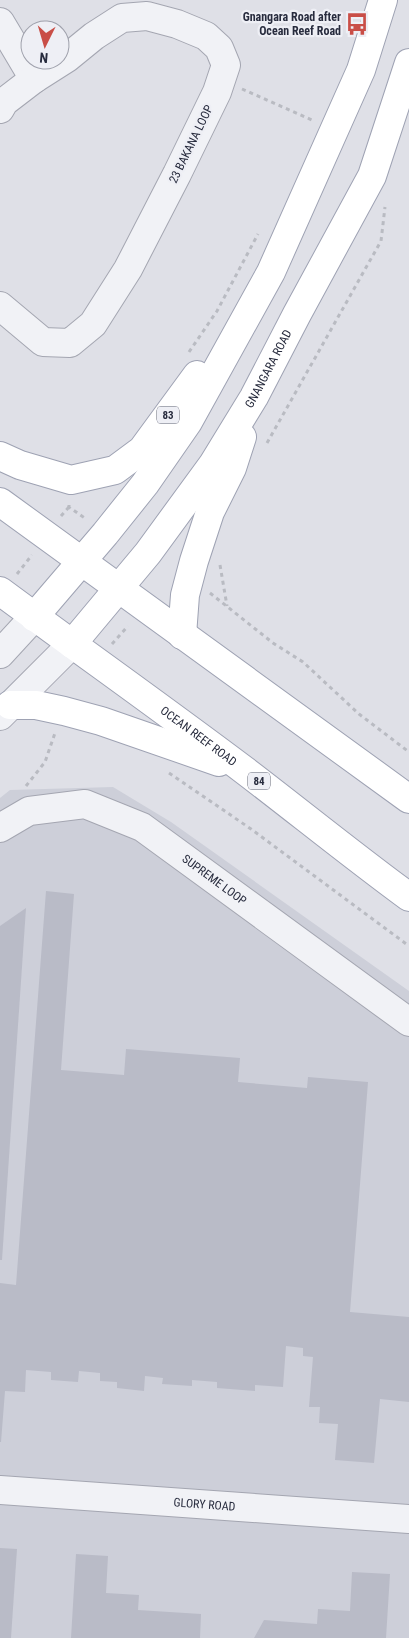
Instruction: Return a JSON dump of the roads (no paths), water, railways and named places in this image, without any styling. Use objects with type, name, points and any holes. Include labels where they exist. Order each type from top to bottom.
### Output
[{"type":"main road","name":"83","points":[[81,562],[145,484],[188,422],[271,272],[361,70],[382,0]]},
{"type":"main road","name":"GNANGARA ROAD","points":[[72,644],[148,553],[213,464],[254,397],[372,176],[409,63]]},
{"type":"main road","name":"83","points":[[0,456],[20,465],[71,480],[115,470],[142,450],[271,272]]},
{"type":"main road","points":[[182,635],[185,595],[194,561],[210,512],[232,468],[254,397]]},
{"type":"main road","points":[[0,502],[409,799]]},
{"type":"main road","points":[[0,591],[34,617],[81,562]]},
{"type":"main road","name":"OCEAN REEF ROAD","points":[[34,617],[98,661],[409,897]]},
{"type":"main road","points":[[5,711],[36,705],[64,710],[246,772]]},
{"type":"street","name":"23 BAKANA LOOP","points":[[0,109],[4,102],[34,78],[67,58],[94,36],[122,18],[147,16],[177,24],[206,36],[218,48],[226,66],[177,174],[128,269],[94,324],[70,342],[43,342],[0,306]]},
{"type":"street","points":[[0,22],[34,78]]},
{"type":"street","points":[[0,654],[34,617]]},
{"type":"street","points":[[5,711],[72,644]]},
{"type":"street","name":"SUPREME LOOP","points":[[0,828],[29,811],[84,804],[142,827],[409,1022]]},
{"type":"street","name":"GLORY ROAD","points":[[0,1490],[409,1519]]},
{"type":"place","name":"Gnangara Road after Ocean Reef Road","points":[[357,24]]}]
